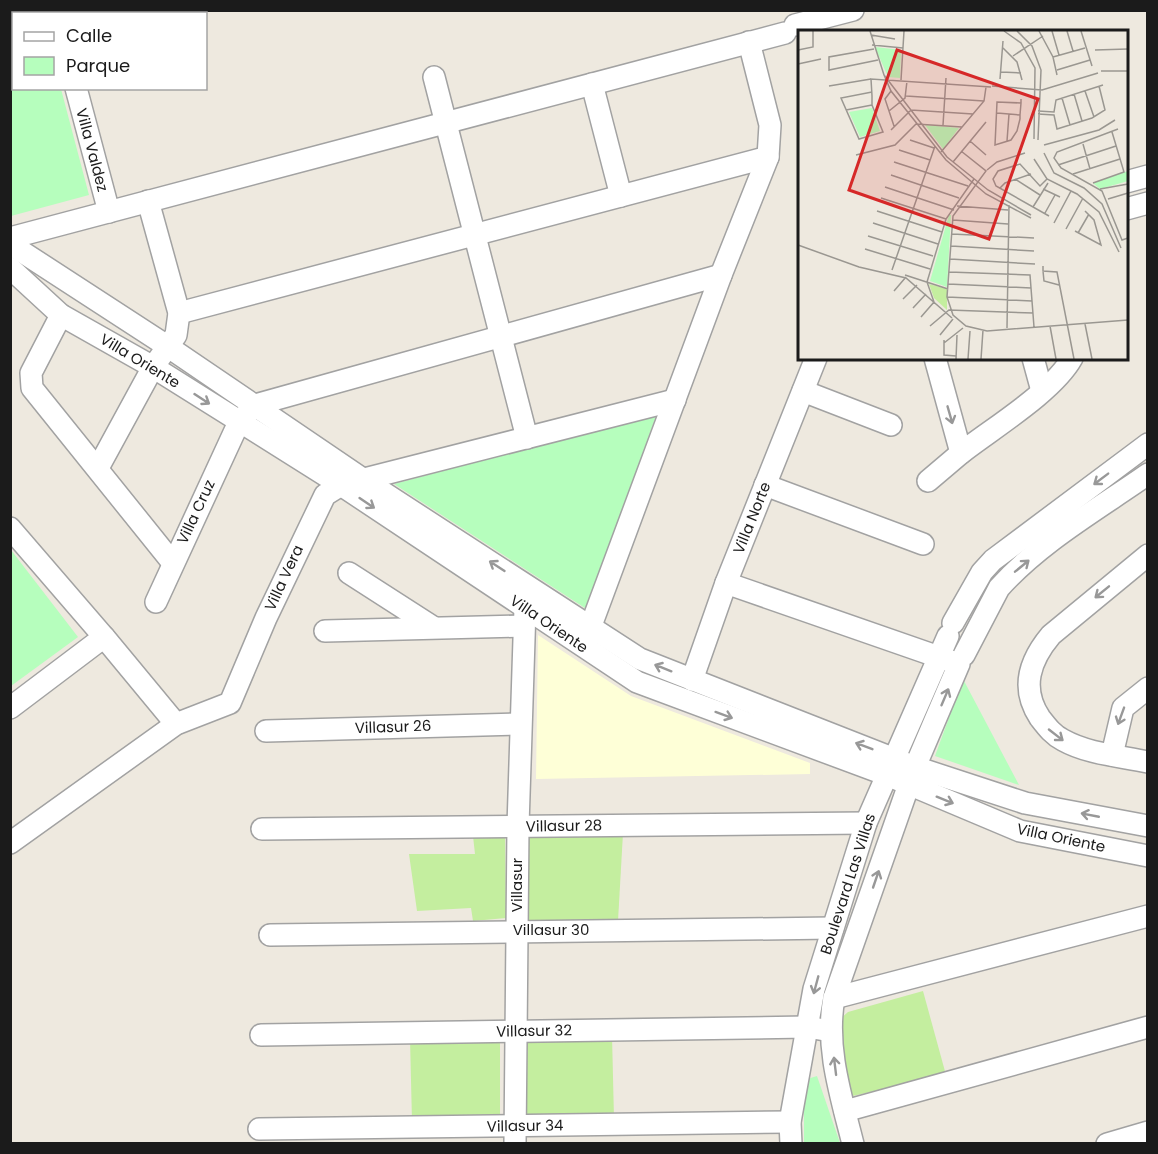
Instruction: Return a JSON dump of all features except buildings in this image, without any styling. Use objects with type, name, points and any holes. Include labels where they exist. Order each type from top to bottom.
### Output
[{"type":"street","points":[[10,238],[749,42],[853,10]]},
{"type":"street","points":[[583,648],[721,275],[768,158],[770,125],[749,42]]},
{"type":"street","points":[[434,77],[527,438]]},
{"type":"street","points":[[592,84],[621,196]]},
{"type":"street","name":"Villa Valdez","points":[[77,90],[109,212]]},
{"type":"street","points":[[179,313],[768,158]]},
{"type":"street","points":[[1128,181],[1148,176]]},
{"type":"street","points":[[98,468],[153,367],[179,330],[179,313],[148,201]]},
{"type":"street","points":[[1128,208],[1148,203]]},
{"type":"street","name":"Villa Oriente","points":[[10,244],[167,346],[364,480],[640,659],[891,766],[1020,831],[1148,856]]},
{"type":"street","name":"Villa Oriente","points":[[10,268],[61,315],[153,367],[341,485],[524,617],[583,648],[637,682],[891,766]]},
{"type":"street","points":[[255,405],[721,275]]},
{"type":"street","points":[[61,315],[31,374],[30,383],[172,562]]},
{"type":"street","name":"Villa Norte","points":[[692,680],[726,583],[815,360]]},
{"type":"street","points":[[936,360],[961,453]]},
{"type":"street","points":[[1034,360],[1042,391]]},
{"type":"street","points":[[928,481],[1065,372],[1071,360]]},
{"type":"street","points":[[803,391],[891,425]]},
{"type":"street","name":"Villa Vera","points":[[176,724],[230,703],[318,504],[325,495],[341,485],[675,400]]},
{"type":"street","name":"Villa Cruz","points":[[156,602],[172,562],[238,422],[255,405]]},
{"type":"street","name":"Boulevard Las Villas","points":[[853,1143],[836,1075],[831,1031],[834,998],[954,658],[950,630],[969,594],[993,560],[1148,444]]},
{"type":"street","name":"Boulevard Las Villas","points":[[791,1143],[790,1122],[814,989],[866,823],[891,766],[954,658],[999,588],[1017,570],[1148,474]]},
{"type":"street","points":[[765,485],[922,544]]},
{"type":"street","points":[[10,528],[176,724],[10,843]]},
{"type":"street","points":[[1148,555],[1051,634],[1031,666],[1027,686],[1038,715],[1051,732],[1075,746],[1148,762]]},
{"type":"street","points":[[348,573],[433,627]]},
{"type":"street","points":[[726,583],[954,658]]},
{"type":"street","points":[[969,594],[986,611]]},
{"type":"street","points":[[325,631],[433,627],[524,617]]},
{"type":"street","name":"Villasur","points":[[515,1135],[518,826],[524,617]]},
{"type":"street","points":[[10,708],[104,637]]},
{"type":"street","points":[[1112,755],[1123,708],[1148,688]]},
{"type":"street","name":"Villasur 26","points":[[266,731],[520,724]]},
{"type":"street","name":"Villa Oriente","points":[[912,776],[1025,802],[1148,826]]},
{"type":"street","name":"Villasur 28","points":[[262,829],[866,823]]},
{"type":"street","points":[[834,998],[1148,916]]},
{"type":"street","name":"Villasur 30","points":[[270,935],[517,930],[833,928]]},
{"type":"street","name":"Villasur 32","points":[[261,1035],[807,1027],[831,1031]]},
{"type":"street","points":[[845,1111],[1148,1027]]},
{"type":"street","name":"Villasur 34","points":[[259,1129],[515,1135],[790,1122]]},
{"type":"street","points":[[1107,1143],[1148,1132]]},
{"type":"shaded area","points":[[538,635],[631,696],[810,763],[810,774],[536,779]]},
{"type":"green space","points":[[11,10],[40,11],[12,12],[12,90],[61,90],[89,195],[11,216]]},
{"type":"green space","points":[[657,413],[588,610],[394,484]]},
{"type":"green space","points":[[11,550],[78,637],[11,686]]},
{"type":"green space","points":[[963,679],[1019,785],[935,756]]},
{"type":"green space","points":[[526,833],[623,833],[618,921],[524,920]]},
{"type":"green space","points":[[505,834],[506,918],[473,921],[471,908],[417,911],[409,854],[475,854],[473,836]]},
{"type":"green space","points":[[923,991],[946,1075],[848,1097],[839,1020],[848,1012]]},
{"type":"green space","points":[[523,1035],[612,1035],[614,1119],[519,1119]]},
{"type":"green space","points":[[500,1037],[500,1120],[412,1122],[410,1038]]},
{"type":"green space","points":[[817,1076],[840,1143],[804,1144],[804,1080]]}]
